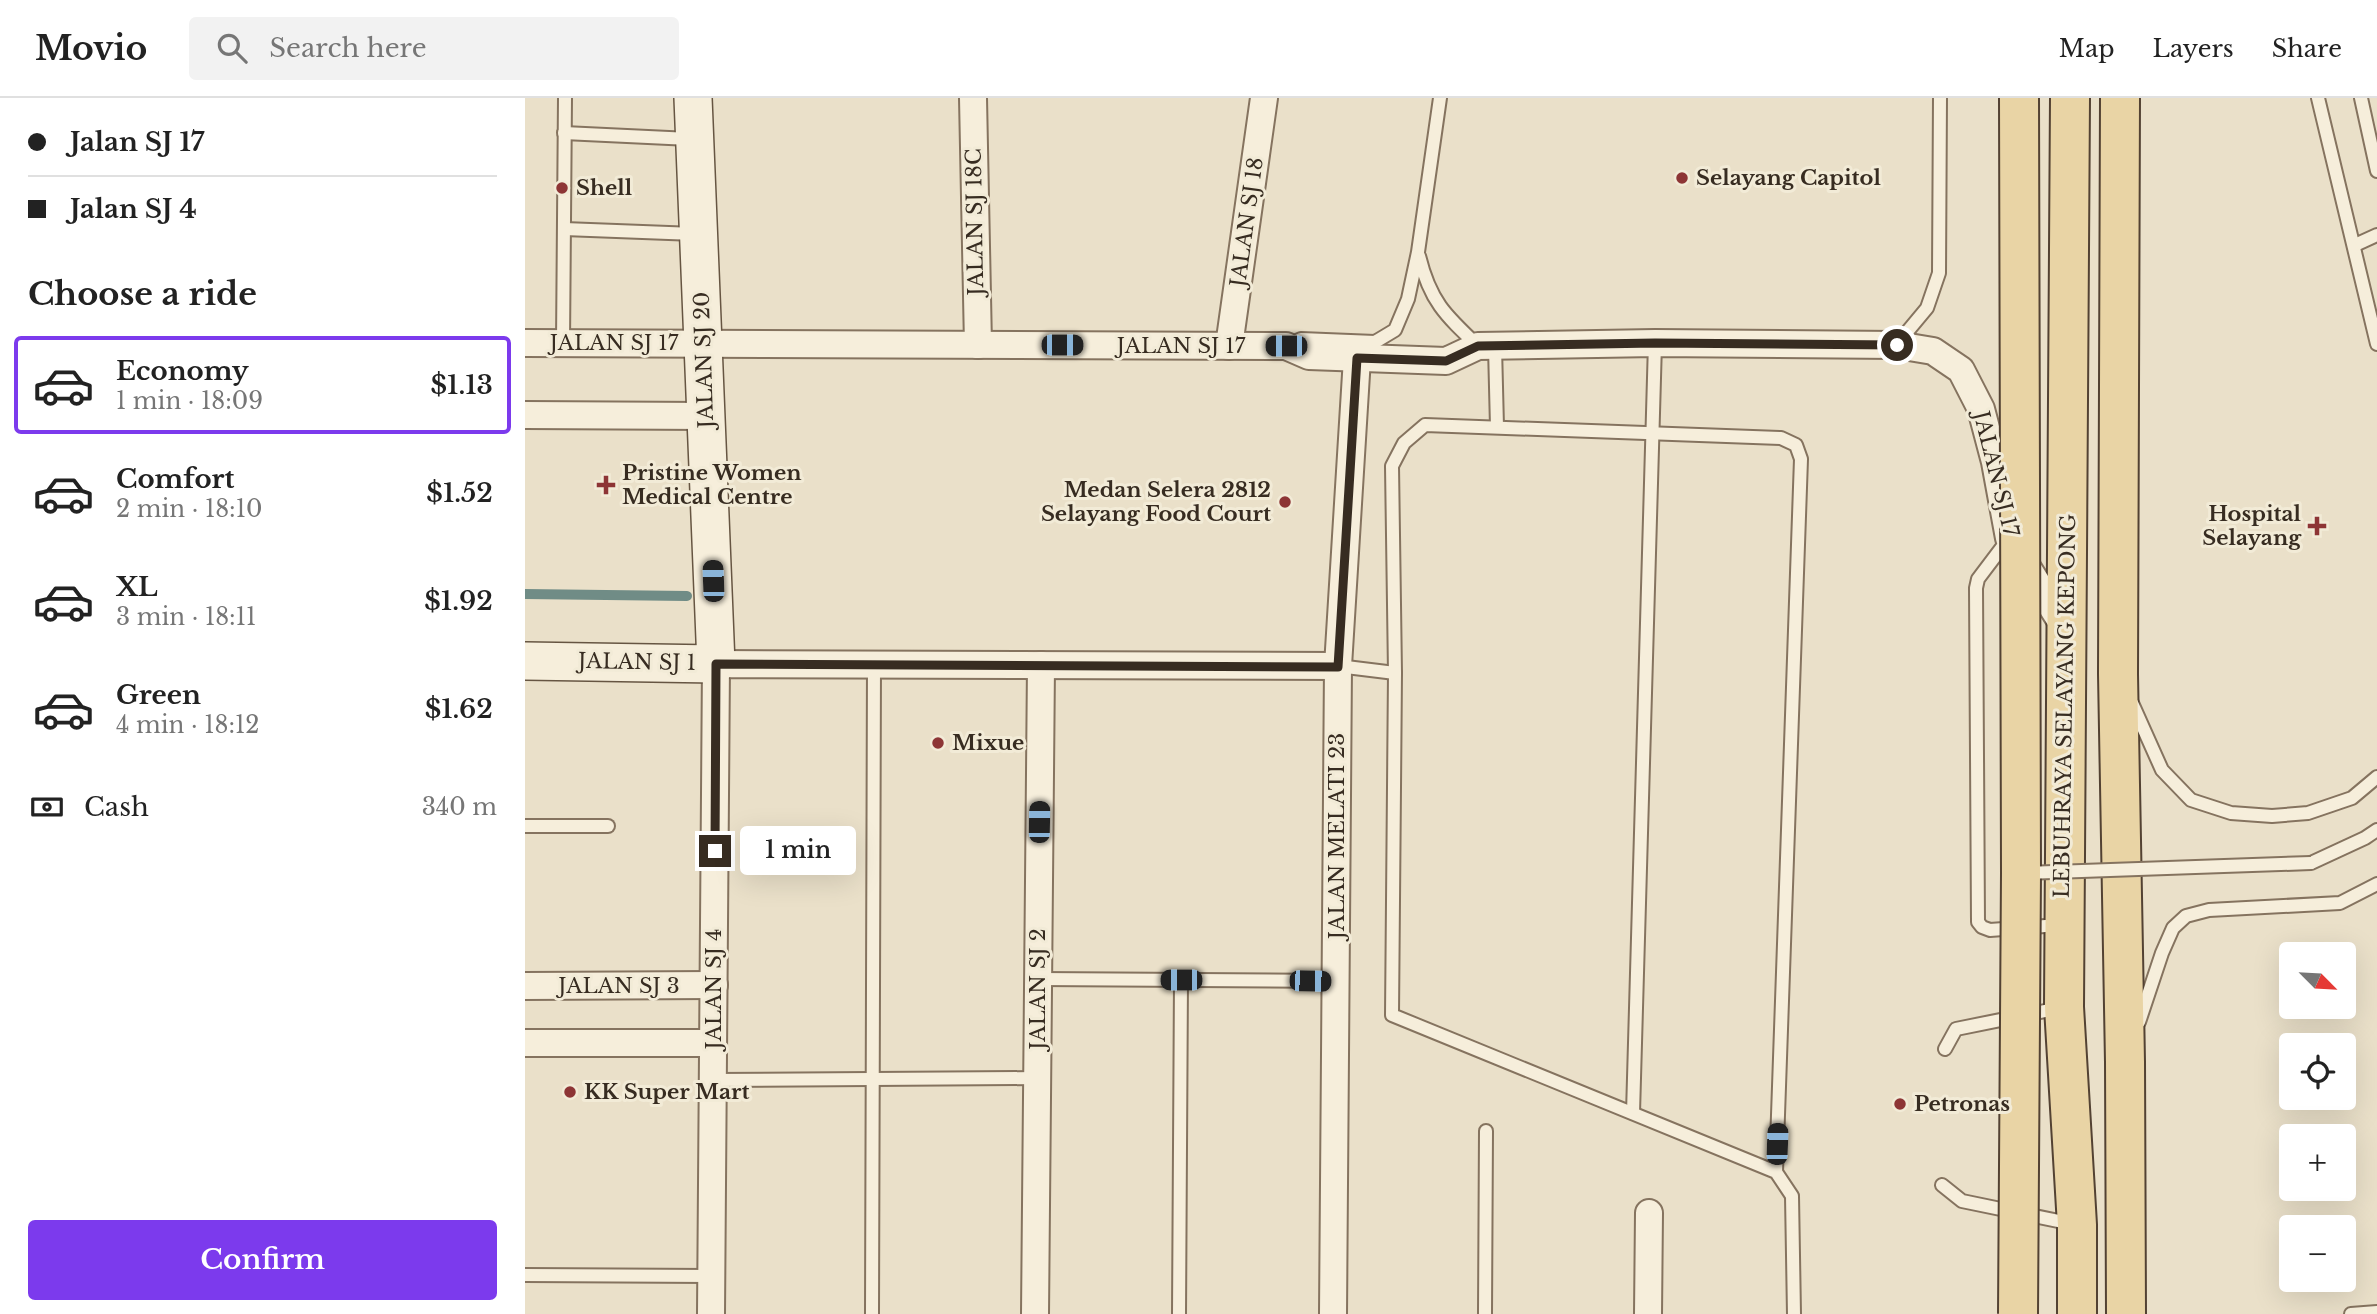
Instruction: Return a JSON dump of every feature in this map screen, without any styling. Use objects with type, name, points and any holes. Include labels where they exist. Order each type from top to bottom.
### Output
[{"type":"main road","points":[[2018,1314],[2021,873],[2019,98]]},
{"type":"main road","name":"LEBUHRAYA SELAYANG KEPONG","points":[[2070,98],[2063,924],[2064,1007],[2077,1225],[2077,1314]]},
{"type":"main road","points":[[2120,98],[2118,674],[2125,1062],[2126,1314]]},
{"type":"street","name":"JALAN SJ 20","points":[[693,98],[716,664]]},
{"type":"street","name":"JALAN SJ 18C","points":[[973,98],[978,345]]},
{"type":"street","name":"JALAN SJ 18","points":[[1229,346],[1264,98]]},
{"type":"street","name":"JALAN SJ 17","points":[[525,342],[1286,346],[1310,356],[1446,361],[1486,347],[1655,343],[1897,345],[1933,351],[1961,370],[1982,409],[1995,461],[2008,538],[2066,629]]},
{"type":"street","name":"JALAN MELATI 23","points":[[1333,1314],[1338,667],[1357,358]]},
{"type":"street","points":[[525,415],[706,416]]},
{"type":"street","name":"JALAN SJ 1","points":[[525,661],[1338,667]]},
{"type":"street","name":"JALAN SJ 4","points":[[711,1314],[716,664]]},
{"type":"street","name":"JALAN SJ 2","points":[[1035,1314],[1041,665]]},
{"type":"street","name":"JALAN SJ 3","points":[[525,986],[714,985]]},
{"type":"street","points":[[525,1043],[713,1044]]},
{"type":"street","points":[[1648,1314],[1649,1213]]},
{"type":"lane","points":[[563,343],[565,98]]},
{"type":"lane","points":[[1286,346],[1301,339],[1375,342],[1395,330],[1408,299],[1440,98]]},
{"type":"lane","points":[[1897,345],[1927,308],[1939,273],[1940,98]]},
{"type":"lane","points":[[2318,98],[2377,344]]},
{"type":"lane","points":[[2361,98],[2377,171]]},
{"type":"lane","points":[[564,133],[695,139]]},
{"type":"lane","points":[[564,229],[699,234]]},
{"type":"lane","points":[[2355,245],[2377,235]]},
{"type":"lane","points":[[1417,252],[1426,284],[1444,315],[1486,347],[1497,427]]},
{"type":"lane","points":[[1633,1113],[1655,343]]},
{"type":"lane","points":[[1776,1172],[1801,459],[1796,445],[1781,438],[1425,425],[1404,443],[1392,466],[1395,673],[1392,1015],[1776,1172],[1792,1196],[1794,1314]]},
{"type":"lane","points":[[2008,538],[1978,579],[1976,588],[1978,922],[1982,928],[1990,930],[2063,924]]},
{"type":"lane","points":[[872,1314],[874,664]]},
{"type":"lane","points":[[1338,667],[1395,673]]},
{"type":"lane","points":[[2118,674],[2162,769],[2191,800],[2231,813],[2272,816],[2308,813],[2351,799],[2377,777]]},
{"type":"lane","points":[[525,826],[608,826]]},
{"type":"lane","points":[[2021,873],[2311,863],[2377,830]]},
{"type":"lane","points":[[2125,1062],[2162,953],[2173,928],[2186,916],[2209,910],[2340,903],[2377,884]]},
{"type":"lane","points":[[1038,979],[1336,982]]},
{"type":"lane","points":[[1179,1314],[1181,980]]},
{"type":"lane","points":[[1945,1049],[1956,1029],[2064,1007]]},
{"type":"lane","points":[[713,1080],[1037,1078]]},
{"type":"lane","points":[[1485,1314],[1486,1131]]},
{"type":"lane","points":[[1942,1185],[1962,1201],[2077,1225]]},
{"type":"lane","points":[[525,1275],[711,1276]]},
{"type":"lane","points":[[2351,1314],[2377,1312]]},
{"type":"waterway","points":[[525,594],[687,596]]},
{"type":"place","name":"Selayang Capitol","points":[[1682,178]]},
{"type":"place","name":"Shell","points":[[562,188]]},
{"type":"place","name":"Pristine Women Medical Centre","points":[[606,485]]},
{"type":"place","name":"Medan Selera 2812 Selayang Food Court","points":[[1285,502]]},
{"type":"place","name":"Hospital Selayang","points":[[2317,526]]},
{"type":"place","name":"Mixue","points":[[938,743]]},
{"type":"place","name":"KK Super Mart","points":[[570,1092]]},
{"type":"place","name":"Petronas","points":[[1900,1104]]},
{"type":"route","points":[[715,851],[716,664],[1338,667],[1357,358],[1446,361],[1478,346],[1655,343],[1897,345]]}]
